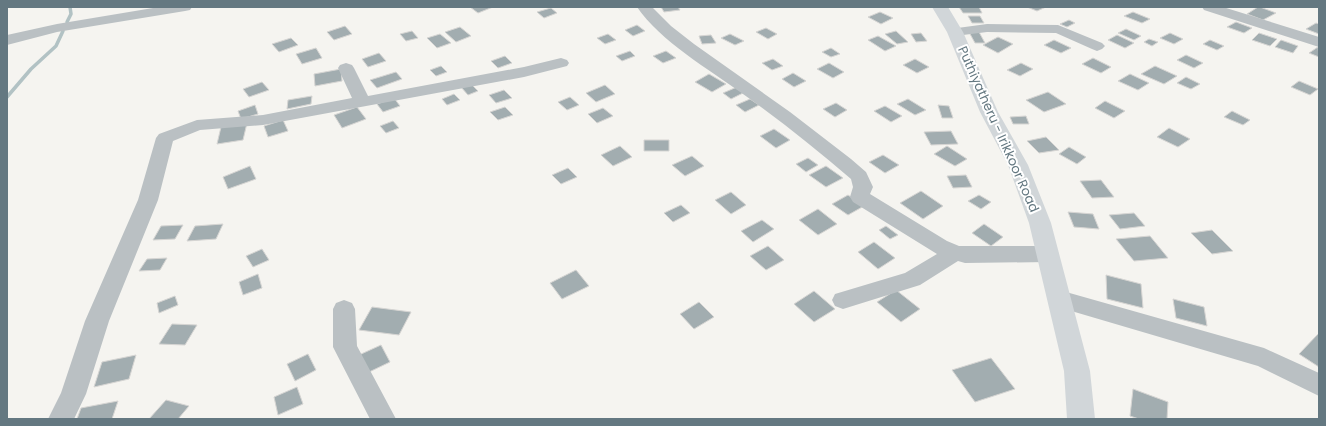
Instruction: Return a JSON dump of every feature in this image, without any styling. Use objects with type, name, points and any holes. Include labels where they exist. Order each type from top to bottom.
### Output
[{"type":"main road","name":"Puthiyatheru - Irikkoor Road","points":[[940,7],[955,32],[988,112],[1018,165],[1040,223],[1077,372],[1081,419]]},
{"type":"street","points":[[7,40],[57,28],[185,7]]},
{"type":"street","points":[[644,7],[665,30],[686,47],[710,62],[786,116],[859,176],[863,187],[860,197],[940,246],[954,253],[965,256],[1048,254]]},
{"type":"street","points":[[1209,7],[1319,42]]},
{"type":"street","points":[[955,32],[987,28],[1058,29],[1097,46]]},
{"type":"street","points":[[61,419],[73,394],[97,321],[148,200],[164,138],[198,125],[263,120],[524,72],[560,63]]},
{"type":"street","points":[[346,68],[362,101]]},
{"type":"street","points":[[843,300],[912,278],[954,253]]},
{"type":"street","points":[[1059,299],[1264,358],[1319,385]]},
{"type":"street","points":[[344,309],[345,347],[383,419]]},
{"type":"building","points":[[470,7],[493,7],[478,13]]},
{"type":"building","points":[[661,7],[678,7],[680,10],[664,12]]},
{"type":"building","points":[[959,7],[979,7],[982,13],[963,13]]},
{"type":"building","points":[[1027,7],[1046,7],[1037,11]]},
{"type":"building","points":[[1258,7],[1276,13],[1263,20],[1247,14]]},
{"type":"building","points":[[551,8],[557,13],[544,18],[537,12]]},
{"type":"building","points":[[880,12],[893,18],[881,24],[868,17]]},
{"type":"building","points":[[1133,12],[1150,19],[1142,23],[1124,16]]},
{"type":"building","points":[[968,16],[980,16],[984,23],[972,23]]},
{"type":"building","points":[[1069,20],[1075,23],[1067,27],[1060,24]]},
{"type":"building","points":[[1236,22],[1252,28],[1244,33],[1227,27]]},
{"type":"building","points":[[1316,23],[1319,24],[1319,34],[1306,29]]},
{"type":"building","points":[[637,25],[645,31],[633,36],[625,30]]},
{"type":"building","points":[[345,26],[352,34],[334,40],[327,32]]},
{"type":"building","points":[[460,27],[471,36],[456,42],[445,32]]},
{"type":"building","points":[[766,28],[777,34],[768,39],[756,32]]},
{"type":"building","points":[[1126,29],[1141,36],[1134,40],[1118,33]]},
{"type":"building","points":[[412,31],[418,38],[406,41],[400,34]]},
{"type":"building","points":[[896,31],[908,42],[897,44],[885,34]]},
{"type":"building","points":[[969,32],[979,32],[985,43],[975,43]]},
{"type":"building","points":[[921,33],[927,41],[916,42],[911,34]]},
{"type":"building","points":[[1170,33],[1183,39],[1174,44],[1160,38]]},
{"type":"building","points":[[1259,33],[1277,39],[1270,46],[1252,40]]},
{"type":"building","points":[[440,34],[451,43],[437,48],[427,38]]},
{"type":"building","points":[[608,34],[616,40],[605,44],[597,38]]},
{"type":"building","points":[[730,34],[744,41],[735,45],[721,38]]},
{"type":"building","points":[[711,35],[716,43],[702,44],[699,36]]},
{"type":"building","points":[[1117,35],[1134,43],[1125,48],[1108,40]]},
{"type":"building","points":[[878,36],[896,46],[885,51],[868,40]]},
{"type":"building","points":[[998,37],[1013,44],[998,53],[983,45]]},
{"type":"building","points":[[291,38],[298,45],[279,52],[272,44]]},
{"type":"building","points":[[1149,39],[1158,42],[1152,46],[1144,42]]},
{"type":"building","points":[[1054,40],[1071,48],[1061,53],[1044,45]]},
{"type":"building","points":[[1210,40],[1224,46],[1217,50],[1203,44]]},
{"type":"building","points":[[1281,40],[1298,46],[1293,53],[1275,47]]},
{"type":"building","points":[[1318,47],[1319,57],[1309,53]]},
{"type":"building","points":[[316,48],[322,58],[302,64],[296,54]]},
{"type":"building","points":[[831,48],[840,54],[831,57],[822,52]]},
{"type":"building","points":[[630,51],[635,56],[622,61],[616,56]]},
{"type":"building","points":[[666,51],[676,58],[663,63],[653,56]]},
{"type":"building","points":[[379,53],[386,61],[368,67],[362,59]]},
{"type":"building","points":[[1186,55],[1203,63],[1194,68],[1177,60]]},
{"type":"building","points":[[505,56],[512,63],[498,68],[491,61]]},
{"type":"building","points":[[1093,58],[1111,67],[1101,73],[1082,64]]},
{"type":"building","points":[[773,59],[783,66],[772,70],[762,63]]},
{"type":"building","points":[[915,59],[929,67],[917,73],[903,65]]},
{"type":"building","points":[[829,63],[844,72],[833,78],[817,69]]},
{"type":"building","points":[[1021,63],[1033,69],[1020,76],[1007,70]]},
{"type":"building","points":[[441,66],[447,72],[436,76],[430,70]]},
{"type":"building","points":[[1155,66],[1177,76],[1164,84],[1141,74]]},
{"type":"building","points":[[341,69],[342,81],[315,86],[314,74]]},
{"type":"building","points":[[396,72],[402,79],[377,88],[370,80]]},
{"type":"building","points":[[793,73],[806,81],[794,87],[782,79]]},
{"type":"building","points":[[709,74],[726,84],[712,92],[695,82]]},
{"type":"building","points":[[1130,74],[1149,83],[1138,90],[1118,81]]},
{"type":"building","points":[[1186,77],[1200,84],[1191,89],[1177,83]]},
{"type":"building","points":[[1299,81],[1318,89],[1310,95],[1291,87]]},
{"type":"building","points":[[262,82],[269,90],[249,97],[243,89]]},
{"type":"building","points":[[471,84],[478,91],[468,95],[461,87]]},
{"type":"building","points":[[605,85],[615,94],[596,102],[586,93]]},
{"type":"building","points":[[737,87],[745,92],[731,99],[723,93]]},
{"type":"building","points":[[504,90],[512,98],[496,103],[489,95]]},
{"type":"building","points":[[1048,92],[1066,104],[1044,112],[1026,100]]},
{"type":"building","points":[[454,94],[460,100],[447,105],[442,99]]},
{"type":"building","points":[[312,96],[311,104],[287,109],[288,100]]},
{"type":"building","points":[[570,97],[579,105],[567,110],[558,102]]},
{"type":"building","points":[[394,98],[400,106],[383,112],[377,104]]},
{"type":"building","points":[[750,99],[759,105],[745,112],[736,105]]},
{"type":"building","points":[[908,99],[926,110],[915,115],[897,104]]},
{"type":"building","points":[[1105,101],[1125,111],[1114,118],[1095,108]]},
{"type":"building","points":[[836,103],[847,110],[835,117],[823,109]]},
{"type":"building","points":[[255,105],[258,114],[241,119],[238,111]]},
{"type":"building","points":[[938,105],[949,106],[953,118],[942,118]]},
{"type":"building","points":[[885,106],[902,116],[891,122],[874,111]]},
{"type":"building","points":[[357,107],[366,119],[342,128],[334,115]]},
{"type":"building","points":[[505,107],[513,115],[498,120],[490,112]]},
{"type":"building","points":[[603,108],[613,116],[597,123],[588,114]]},
{"type":"building","points":[[1232,111],[1250,120],[1243,125],[1224,117]]},
{"type":"building","points":[[1026,116],[1029,124],[1013,124],[1010,117]]},
{"type":"building","points":[[283,120],[288,131],[268,137],[264,126]]},
{"type":"building","points":[[393,121],[399,128],[386,133],[380,126]]},
{"type":"building","points":[[247,123],[243,140],[217,144],[221,127]]},
{"type":"building","points":[[1169,128],[1190,139],[1178,147],[1157,137]]},
{"type":"building","points":[[774,129],[790,140],[776,148],[760,136]]},
{"type":"building","points":[[951,131],[958,144],[931,145],[924,132]]},
{"type":"building","points":[[1046,137],[1059,150],[1039,153],[1027,141]]},
{"type":"building","points":[[644,140],[669,140],[669,151],[644,151]]},
{"type":"building","points":[[620,146],[632,157],[613,166],[601,155]]},
{"type":"building","points":[[947,146],[967,159],[955,166],[934,154]]},
{"type":"building","points":[[1069,147],[1086,157],[1077,164],[1059,154]]},
{"type":"building","points":[[883,155],[899,165],[885,173],[869,162]]},
{"type":"building","points":[[692,156],[704,166],[685,176],[672,165]]},
{"type":"building","points":[[808,158],[818,165],[806,172],[796,164]]},
{"type":"building","points":[[250,166],[256,179],[228,189],[223,177]]},
{"type":"building","points":[[826,166],[843,178],[826,187],[809,175]]},
{"type":"building","points":[[568,168],[577,177],[561,184],[552,175]]},
{"type":"building","points":[[966,175],[972,187],[953,188],[947,176]]},
{"type":"building","points":[[1101,180],[1114,197],[1092,198],[1080,181]]},
{"type":"building","points":[[921,191],[943,206],[923,219],[900,203]]},
{"type":"building","points":[[731,192],[746,205],[731,214],[715,200]]},
{"type":"building","points":[[848,195],[864,206],[848,215],[832,204]]},
{"type":"building","points":[[979,195],[991,202],[981,209],[968,201]]},
{"type":"building","points":[[681,205],[690,213],[673,222],[664,213]]},
{"type":"building","points":[[818,209],[837,224],[818,235],[799,220]]},
{"type":"building","points":[[1068,212],[1093,214],[1099,229],[1074,227]]},
{"type":"building","points":[[1134,213],[1145,226],[1120,229],[1109,215]]},
{"type":"building","points":[[762,220],[774,229],[753,242],[741,231]]},
{"type":"building","points":[[223,224],[216,239],[187,241],[195,226]]},
{"type":"building","points":[[984,224],[1003,237],[991,246],[972,233]]},
{"type":"building","points":[[183,225],[175,239],[153,240],[161,226]]},
{"type":"building","points":[[886,226],[898,235],[890,239],[879,230]]},
{"type":"building","points":[[1212,230],[1233,251],[1212,254],[1191,233]]},
{"type":"building","points":[[1150,236],[1168,258],[1134,261],[1116,239]]},
{"type":"building","points":[[874,242],[895,258],[878,269],[858,252]]},
{"type":"building","points":[[768,246],[784,260],[766,270],[750,256]]},
{"type":"building","points":[[262,249],[269,260],[253,267],[246,256]]},
{"type":"building","points":[[167,258],[160,270],[139,271],[147,259]]},
{"type":"building","points":[[576,270],[589,286],[562,299],[550,283]]},
{"type":"building","points":[[258,274],[262,288],[243,295],[239,282]]},
{"type":"building","points":[[1106,275],[1141,284],[1143,308],[1107,299]]},
{"type":"building","points":[[896,290],[920,309],[901,322],[877,302]]},
{"type":"building","points":[[814,291],[835,309],[814,322],[794,304]]},
{"type":"building","points":[[175,296],[178,305],[159,313],[157,303]]},
{"type":"building","points":[[1173,299],[1204,307],[1207,326],[1176,318]]},
{"type":"building","points":[[699,302],[714,317],[694,329],[680,314]]},
{"type":"building","points":[[372,307],[411,312],[399,335],[359,330]]},
{"type":"building","points":[[172,324],[197,325],[185,345],[159,344]]},
{"type":"building","points":[[1318,334],[1319,335],[1319,367],[1299,354]]},
{"type":"building","points":[[381,345],[390,362],[367,373],[359,355]]},
{"type":"building","points":[[308,354],[316,370],[295,381],[287,364]]},
{"type":"building","points":[[136,355],[129,379],[94,387],[102,362]]},
{"type":"building","points":[[991,358],[1015,389],[975,402],[952,370]]},
{"type":"building","points":[[297,387],[303,404],[278,415],[274,397]]},
{"type":"building","points":[[1133,389],[1168,402],[1167,419],[1139,419],[1130,416]]},
{"type":"building","points":[[166,400],[189,406],[178,419],[149,419]]},
{"type":"building","points":[[118,401],[112,419],[77,419],[81,408]]},
{"type":"waterway","points":[[67,22],[71,14],[70,7]]},
{"type":"waterway","points":[[7,97],[31,69],[56,46],[63,31]]}]
